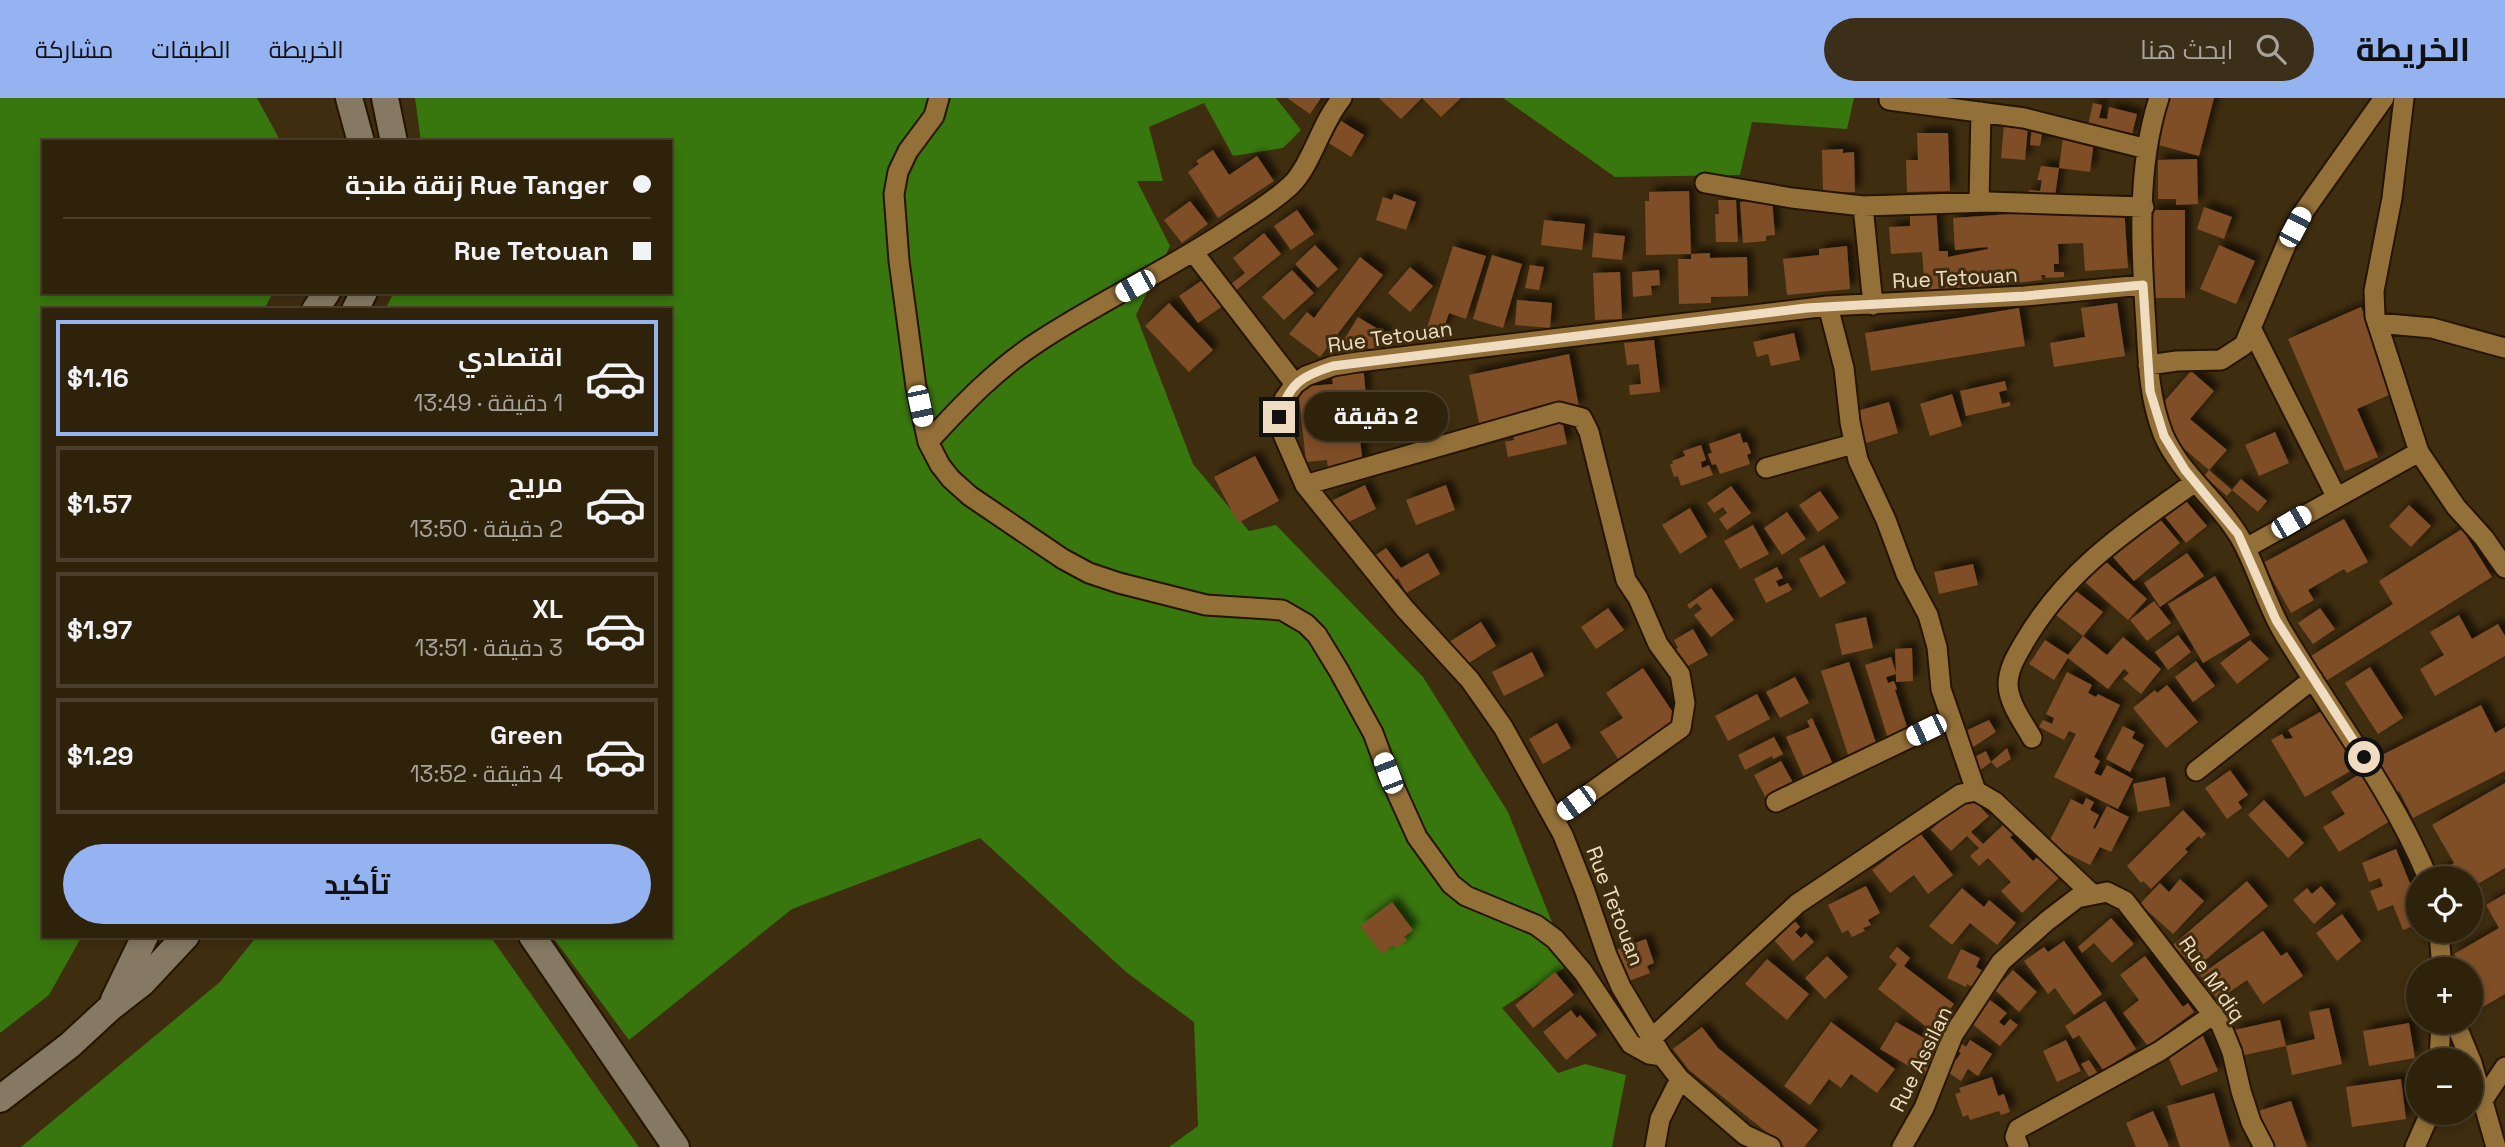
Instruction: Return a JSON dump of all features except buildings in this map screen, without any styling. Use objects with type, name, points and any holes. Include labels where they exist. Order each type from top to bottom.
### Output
[{"type":"main road","points":[[349,98],[360,140]]},
{"type":"main road","points":[[385,98],[394,140]]},
{"type":"main road","points":[[110,1008],[144,938]]},
{"type":"main road","points":[[0,1099],[70,1045],[142,983],[184,938]]},
{"type":"main road","points":[[533,938],[676,1147]]},
{"type":"street","points":[[939,98],[934,116],[908,151],[898,172],[894,194],[899,261],[916,387],[928,442],[940,465],[970,496],[1063,559],[1089,573],[1206,605],[1282,610],[1306,624],[1317,635],[1373,733],[1417,837],[1451,884],[1466,896],[1536,925],[1555,939],[1588,979],[1631,1044],[1649,1054],[1662,1056]]},
{"type":"street","points":[[928,442],[963,404],[1014,358],[1084,314],[1194,253],[1293,183],[1322,127],[1342,98]]},
{"type":"street","points":[[2159,98],[2147,149],[2143,285],[2150,391],[2164,436],[2185,470],[2230,523],[2246,548],[2276,620],[2351,735],[2401,819],[2423,866]]},
{"type":"street","points":[[2148,365],[2221,360],[2244,345],[2288,240],[2302,214],[2384,98]]},
{"type":"street","points":[[2404,98],[2392,198],[2374,291],[2377,323],[2419,452],[2456,507],[2484,538],[2505,568]]},
{"type":"street","points":[[1889,100],[2024,118],[2147,149]]},
{"type":"street","points":[[1979,202],[1981,112]]},
{"type":"street","points":[[1705,183],[1863,206],[1979,202],[2144,207]]},
{"type":"street","points":[[1863,206],[1873,305]]},
{"type":"street","points":[[1194,253],[1295,384]]},
{"type":"street","name":"Rue Tetouan","points":[[1771,1147],[1744,1141],[1680,1079],[1662,1056],[1621,987],[1555,818],[1485,699],[1405,609],[1305,485],[1285,442],[1279,417],[1284,399],[1295,384],[1317,371],[1358,362],[1828,306],[2025,296],[2143,285]]},
{"type":"street","points":[[1828,306],[1844,368],[1853,444],[1906,574],[1928,615],[1937,647],[1941,689],[1976,791],[2003,809],[2092,894]]},
{"type":"street","points":[[2377,323],[2432,328],[2505,348]]},
{"type":"street","points":[[2252,328],[2336,496]]},
{"type":"street","points":[[1305,485],[1559,412],[1581,418],[1589,432],[1626,580],[1638,598],[1658,644],[1680,674],[1685,703],[1681,729],[1555,818]]},
{"type":"street","points":[[1766,468],[1853,444]]},
{"type":"street","points":[[2246,548],[2419,452]]},
{"type":"street","points":[[2032,738],[2012,700],[2008,681],[2011,666],[2033,627],[2081,568],[2113,541],[2195,482]]},
{"type":"street","points":[[2196,771],[2313,679]]},
{"type":"street","points":[[1776,802],[1951,718]]},
{"type":"street","points":[[1651,1038],[1797,904],[1844,875],[1954,798],[1976,791]]},
{"type":"street","name":"Rue M'diq","points":[[2092,894],[2111,893],[2124,901],[2214,1014],[2232,1052],[2251,1122],[2264,1147]]},
{"type":"street","name":"Rue Assilan","points":[[1902,1147],[1924,1108],[1953,1035],[2001,962],[2070,903],[2092,894]]},
{"type":"street","points":[[2019,1147],[2015,1137],[2018,1129],[2160,1051],[2214,1014]]},
{"type":"street","points":[[2496,1147],[2483,1100],[2505,1067]]},
{"type":"street","points":[[1655,1147],[1660,1119],[1680,1079]]},
{"type":"street","points":[[2415,1147],[2425,1125]]},
{"type":"green space","points":[[0,98],[257,98],[280,140],[42,140],[42,294],[272,294],[265,308],[42,308],[42,938],[81,938],[49,995],[0,1033]]},
{"type":"green space","points":[[415,98],[1276,98],[1301,130],[1283,148],[1233,156],[1204,103],[1149,127],[1163,181],[1137,181],[1170,246],[1136,315],[1193,464],[1249,531],[1276,525],[1423,677],[1508,812],[1569,965],[1502,1008],[1558,1073],[1585,1064],[1626,1075],[1612,1147],[1169,1147],[1198,1126],[1194,1022],[1126,972],[980,838],[792,909],[629,1040],[553,938],[672,938],[672,308],[386,308],[393,294],[672,294],[672,140],[421,140]]},
{"type":"green space","points":[[1503,98],[1854,98],[1847,129],[1752,122],[1740,175],[1615,177]]},
{"type":"green space","points":[[255,938],[491,938],[639,1147],[21,1147],[220,982]]},
{"type":"route","points":[[1279,417],[1284,399],[1295,384],[1306,376],[1333,366],[1358,362],[1806,308],[2025,296],[2143,285],[2150,391],[2164,436],[2185,470],[2238,534],[2276,620],[2364,757]]}]
